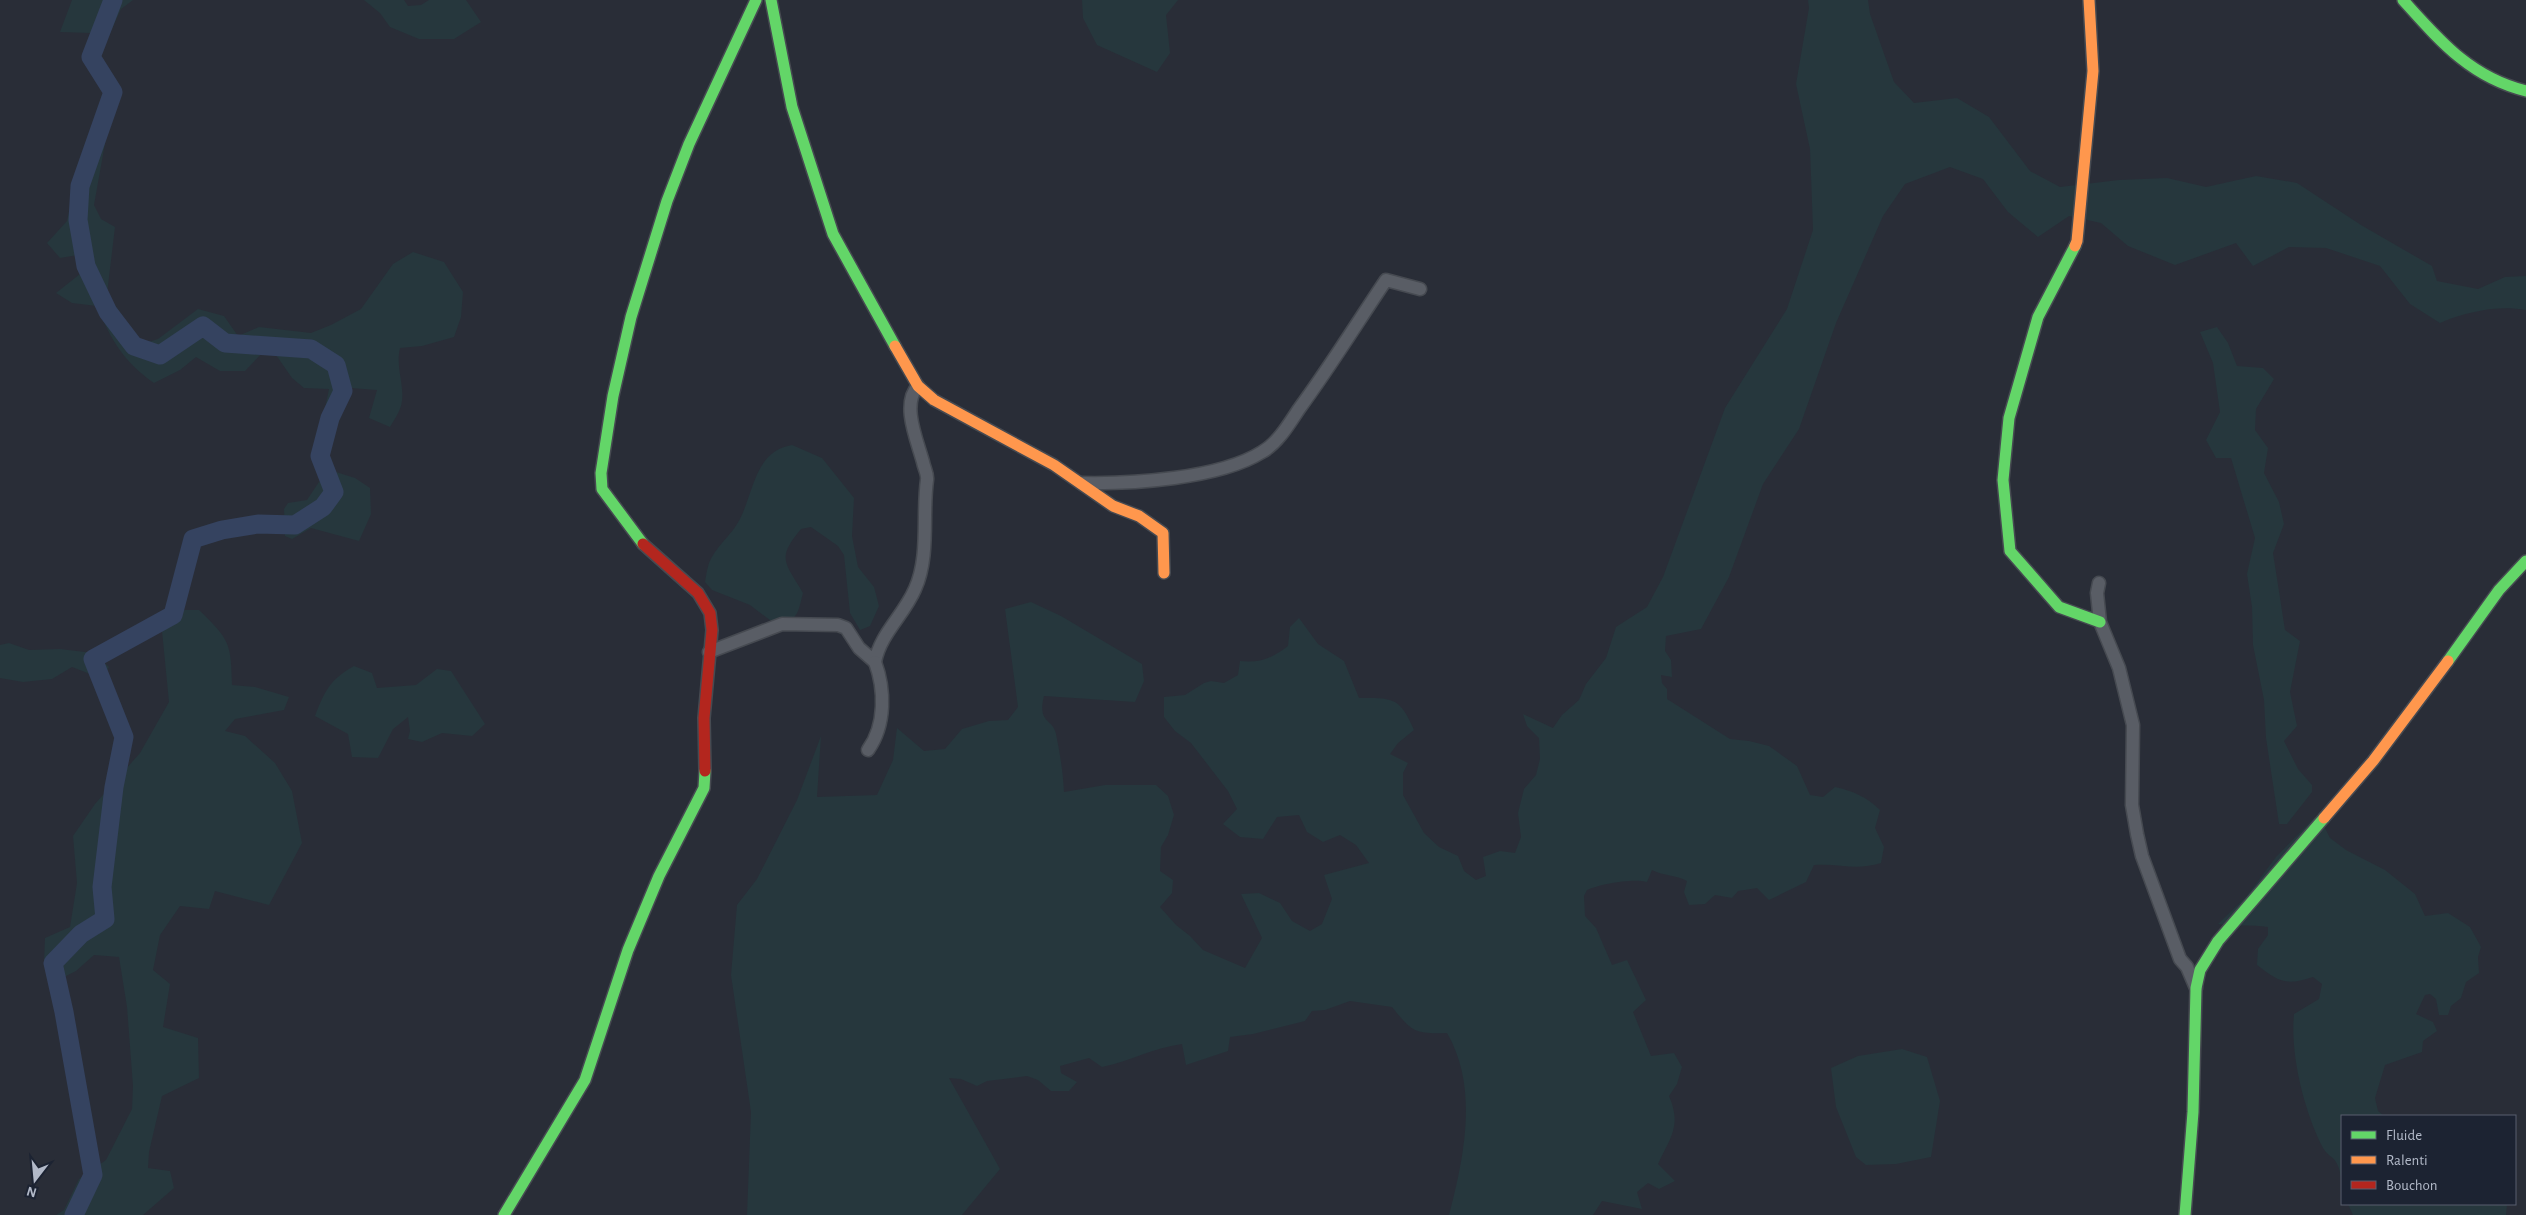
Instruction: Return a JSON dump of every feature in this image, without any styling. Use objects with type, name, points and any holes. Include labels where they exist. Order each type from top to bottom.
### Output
[{"type":"street","points":[[504,1215],[585,1080],[628,950],[663,868],[704,788],[706,759],[704,718],[712,630],[710,613],[706,603],[698,593],[662,564],[640,540],[602,489],[601,473],[622,358],[659,223],[696,128],[756,0]]},
{"type":"street","points":[[770,0],[792,108],[833,234],[845,259],[918,386],[934,400],[1054,465],[1113,506],[1138,516],[1163,533],[1164,573]]},
{"type":"street","points":[[2089,0],[2093,71],[2077,241],[2038,317],[2009,418],[2003,480],[2010,551],[2059,607],[2100,622]]},
{"type":"street","points":[[2403,0],[2474,72],[2511,88],[2526,91]]},
{"type":"street","points":[[1081,483],[1122,484],[1162,480],[1212,470],[1264,452],[1276,440],[1326,373],[1386,280],[1420,289]]},
{"type":"street","points":[[875,662],[877,650],[904,611],[916,588],[922,562],[927,475],[916,435],[910,400],[912,393],[918,386]]},
{"type":"street","points":[[2185,1215],[2193,1112],[2196,988],[2200,970],[2218,941],[2373,761],[2434,683],[2472,625],[2500,590],[2526,562]]},
{"type":"street","points":[[2099,583],[2097,593],[2100,622],[2119,668],[2133,725],[2132,805],[2142,856],[2180,959],[2187,966],[2196,988]]},
{"type":"street","points":[[709,652],[782,624],[838,625],[846,628],[860,648],[875,662],[882,682],[879,729],[868,750]]},
{"type":"shaded area","points":[[72,0],[133,0],[121,9],[101,53],[88,46],[91,33],[60,32]]},
{"type":"shaded area","points":[[364,0],[404,0],[408,6],[421,5],[429,0],[466,0],[481,22],[454,39],[419,39],[390,27],[380,13]]},
{"type":"shaded area","points":[[1082,0],[1178,0],[1166,15],[1170,53],[1157,72],[1097,45],[1083,18]]},
{"type":"shaded area","points":[[1808,0],[1868,0],[1870,14],[1894,82],[1914,103],[1957,98],[1989,117],[2030,171],[2060,187],[2119,180],[2167,178],[2206,187],[2256,176],[2297,183],[2361,225],[2432,266],[2437,281],[2478,289],[2505,277],[2526,276],[2526,310],[2504,308],[2482,310],[2440,323],[2410,304],[2380,266],[2326,248],[2289,247],[2253,266],[2236,243],[2175,265],[2128,246],[2101,223],[2069,216],[2038,237],[2008,212],[1983,179],[1950,167],[1905,184],[1883,216],[1836,323],[1799,429],[1763,484],[1729,577],[1701,629],[1666,636],[1665,651],[1671,660],[1672,677],[1661,675],[1662,683],[1667,689],[1667,699],[1730,739],[1769,746],[1797,766],[1810,795],[1823,797],[1835,787],[1848,790],[1875,805],[1880,810],[1875,828],[1884,847],[1881,863],[1855,867],[1814,865],[1806,882],[1769,900],[1757,888],[1738,891],[1732,898],[1715,895],[1705,904],[1689,905],[1684,892],[1687,881],[1652,870],[1647,882],[1617,882],[1587,890],[1584,896],[1585,916],[1596,928],[1612,965],[1627,960],[1646,1000],[1633,1012],[1651,1056],[1674,1053],[1682,1067],[1677,1084],[1669,1096],[1673,1106],[1673,1132],[1658,1164],[1675,1181],[1659,1189],[1648,1183],[1637,1192],[1642,1209],[1602,1201],[1593,1215],[1449,1215],[1460,1170],[1466,1123],[1466,1099],[1463,1076],[1457,1054],[1447,1033],[1428,1033],[1415,1030],[1392,1007],[1350,1001],[1325,1010],[1312,1011],[1305,1021],[1253,1034],[1230,1037],[1228,1051],[1186,1065],[1182,1044],[1161,1048],[1102,1067],[1089,1058],[1060,1066],[1061,1073],[1077,1082],[1069,1091],[1051,1091],[1038,1080],[1027,1076],[987,1081],[977,1086],[961,1079],[949,1078],[1000,1169],[962,1215],[747,1215],[751,1112],[731,975],[737,905],[757,879],[797,800],[821,736],[817,797],[877,795],[893,760],[897,728],[924,751],[945,749],[962,729],[989,721],[1008,720],[1018,707],[1005,609],[1031,602],[1061,616],[1142,664],[1144,681],[1135,702],[1044,696],[1042,705],[1044,716],[1052,725],[1056,734],[1064,792],[1105,785],[1156,785],[1168,796],[1174,815],[1168,835],[1161,847],[1160,871],[1173,880],[1172,893],[1160,907],[1203,950],[1245,968],[1262,938],[1241,894],[1259,893],[1280,903],[1292,921],[1310,931],[1322,924],[1332,899],[1324,875],[1369,863],[1356,845],[1340,835],[1323,842],[1307,832],[1299,815],[1277,817],[1263,839],[1240,837],[1223,824],[1237,809],[1228,791],[1191,743],[1175,731],[1164,717],[1164,697],[1185,695],[1204,683],[1211,681],[1224,683],[1238,675],[1240,661],[1266,659],[1277,654],[1288,646],[1290,627],[1299,618],[1318,644],[1344,661],[1359,698],[1388,699],[1399,705],[1409,719],[1414,730],[1398,743],[1390,754],[1408,763],[1403,773],[1403,795],[1424,833],[1439,847],[1458,856],[1464,871],[1476,880],[1486,876],[1483,857],[1500,851],[1515,853],[1521,837],[1518,813],[1524,789],[1536,775],[1540,759],[1539,738],[1527,726],[1523,714],[1553,728],[1562,715],[1579,700],[1586,684],[1606,658],[1616,627],[1647,607],[1663,577],[1725,408],[1787,309],[1813,230],[1810,149],[1796,84],[1809,8]]},
{"type":"shaded area","points":[[97,133],[106,138],[94,205],[101,219],[115,227],[107,294],[142,344],[158,339],[198,309],[224,316],[238,336],[259,327],[311,333],[361,309],[393,264],[413,252],[444,262],[463,292],[461,317],[454,337],[422,346],[400,348],[399,363],[402,399],[399,411],[390,427],[369,418],[377,390],[351,388],[333,431],[322,423],[329,389],[304,388],[292,378],[274,352],[264,351],[245,371],[220,371],[196,357],[180,370],[154,383],[143,375],[119,349],[107,329],[97,306],[72,303],[56,293],[85,270],[84,254],[60,258],[47,243],[67,221],[78,168]]},
{"type":"shaded area","points":[[2217,327],[2228,343],[2237,366],[2263,368],[2274,379],[2256,409],[2255,430],[2268,448],[2264,473],[2279,502],[2284,524],[2273,553],[2285,630],[2300,641],[2290,692],[2297,726],[2284,741],[2298,769],[2312,785],[2312,792],[2287,824],[2279,824],[2266,738],[2264,700],[2253,645],[2252,607],[2247,574],[2255,538],[2231,458],[2216,458],[2206,440],[2220,412],[2213,363],[2200,332]]},
{"type":"shaded area","points":[[792,445],[822,458],[854,498],[852,536],[858,567],[874,587],[879,606],[870,626],[860,630],[850,613],[844,555],[838,546],[811,527],[801,529],[788,547],[786,554],[788,567],[803,593],[798,612],[793,618],[775,624],[750,605],[712,590],[705,582],[708,565],[719,546],[740,519],[757,474],[763,464],[770,455]]},
{"type":"shaded area","points":[[336,472],[355,478],[370,488],[371,514],[359,541],[311,528],[292,539],[285,536],[284,509],[288,503],[307,500],[319,482]]},
{"type":"shaded area","points":[[171,610],[199,610],[217,628],[227,643],[231,660],[232,685],[255,687],[289,697],[284,710],[235,719],[225,731],[245,736],[275,763],[292,791],[302,843],[269,905],[215,891],[209,909],[180,906],[160,935],[153,970],[170,984],[163,1027],[198,1038],[199,1078],[162,1096],[149,1152],[148,1168],[170,1171],[174,1188],[143,1215],[56,1215],[64,1210],[79,1179],[106,1160],[132,1109],[133,1086],[127,1007],[119,957],[94,955],[76,971],[60,979],[44,962],[45,938],[70,927],[77,883],[73,836],[95,804],[140,753],[169,702],[162,631]]},
{"type":"shaded area","points":[[9,643],[29,650],[60,649],[93,653],[109,667],[104,676],[90,674],[72,667],[52,679],[23,682],[0,678],[0,645]]},
{"type":"shaded area","points":[[354,666],[372,673],[377,688],[416,685],[437,669],[451,671],[485,724],[472,736],[442,733],[422,742],[408,739],[410,731],[408,717],[393,729],[378,758],[352,757],[348,734],[315,716],[329,686],[339,676]]},
{"type":"shaded area","points":[[2315,817],[2322,822],[2330,838],[2346,850],[2385,870],[2415,894],[2425,916],[2448,913],[2470,927],[2481,947],[2478,957],[2479,973],[2466,982],[2461,998],[2451,1006],[2448,1015],[2439,1015],[2436,999],[2430,994],[2425,995],[2416,1014],[2433,1022],[2437,1031],[2423,1041],[2422,1052],[2385,1065],[2375,1098],[2378,1111],[2383,1115],[2341,1115],[2341,1179],[2335,1160],[2323,1148],[2310,1117],[2296,1065],[2294,1047],[2294,1014],[2319,999],[2322,984],[2313,977],[2289,982],[2283,981],[2257,965],[2258,949],[2268,935],[2268,927],[2218,924],[2246,897],[2276,857]]},
{"type":"shaded area","points":[[1902,1049],[1927,1057],[1940,1101],[1931,1157],[1896,1164],[1866,1165],[1856,1157],[1836,1107],[1831,1068],[1858,1056]]},
{"type":"shaded area","points":[[2348,1205],[2507,1205],[2506,1215],[2353,1215]]},
{"type":"waterway","points":[[74,1215],[93,1175],[64,1012],[53,963],[81,934],[105,919],[102,887],[114,787],[124,737],[93,659],[173,615],[193,539],[222,530],[258,524],[295,525],[323,507],[334,492],[320,456],[330,418],[343,391],[336,365],[311,349],[225,343],[203,326],[160,355],[134,346],[108,312],[86,266],[78,220],[80,186],[113,92],[91,57],[113,0]]},
{"type":"traffic: fast","points":[[643,544],[602,489],[601,473],[613,396],[631,317],[667,201],[689,144],[756,0]]},
{"type":"traffic: fast","points":[[771,0],[792,107],[833,234],[895,346]]},
{"type":"traffic: fast","points":[[2403,0],[2457,56],[2488,77],[2526,91]]},
{"type":"traffic: fast","points":[[2075,246],[2038,317],[2009,418],[2003,480],[2010,551],[2059,607],[2100,622]]},
{"type":"traffic: fast","points":[[2448,661],[2499,590],[2526,561]]},
{"type":"traffic: fast","points":[[504,1215],[585,1080],[628,950],[659,876],[704,788],[705,771]]},
{"type":"traffic: fast","points":[[2185,1215],[2193,1112],[2196,988],[2200,970],[2218,941],[2324,818]]},
{"type":"traffic: slow","points":[[2075,246],[2093,71],[2089,0]]},
{"type":"traffic: slow","points":[[895,346],[918,386],[934,400],[1054,465],[1113,506],[1139,516],[1163,533],[1164,573]]},
{"type":"traffic: slow","points":[[2324,818],[2373,761],[2448,661]]},
{"type":"traffic: jam","points":[[643,544],[698,593],[710,613],[712,630],[704,718],[705,771]]}]
